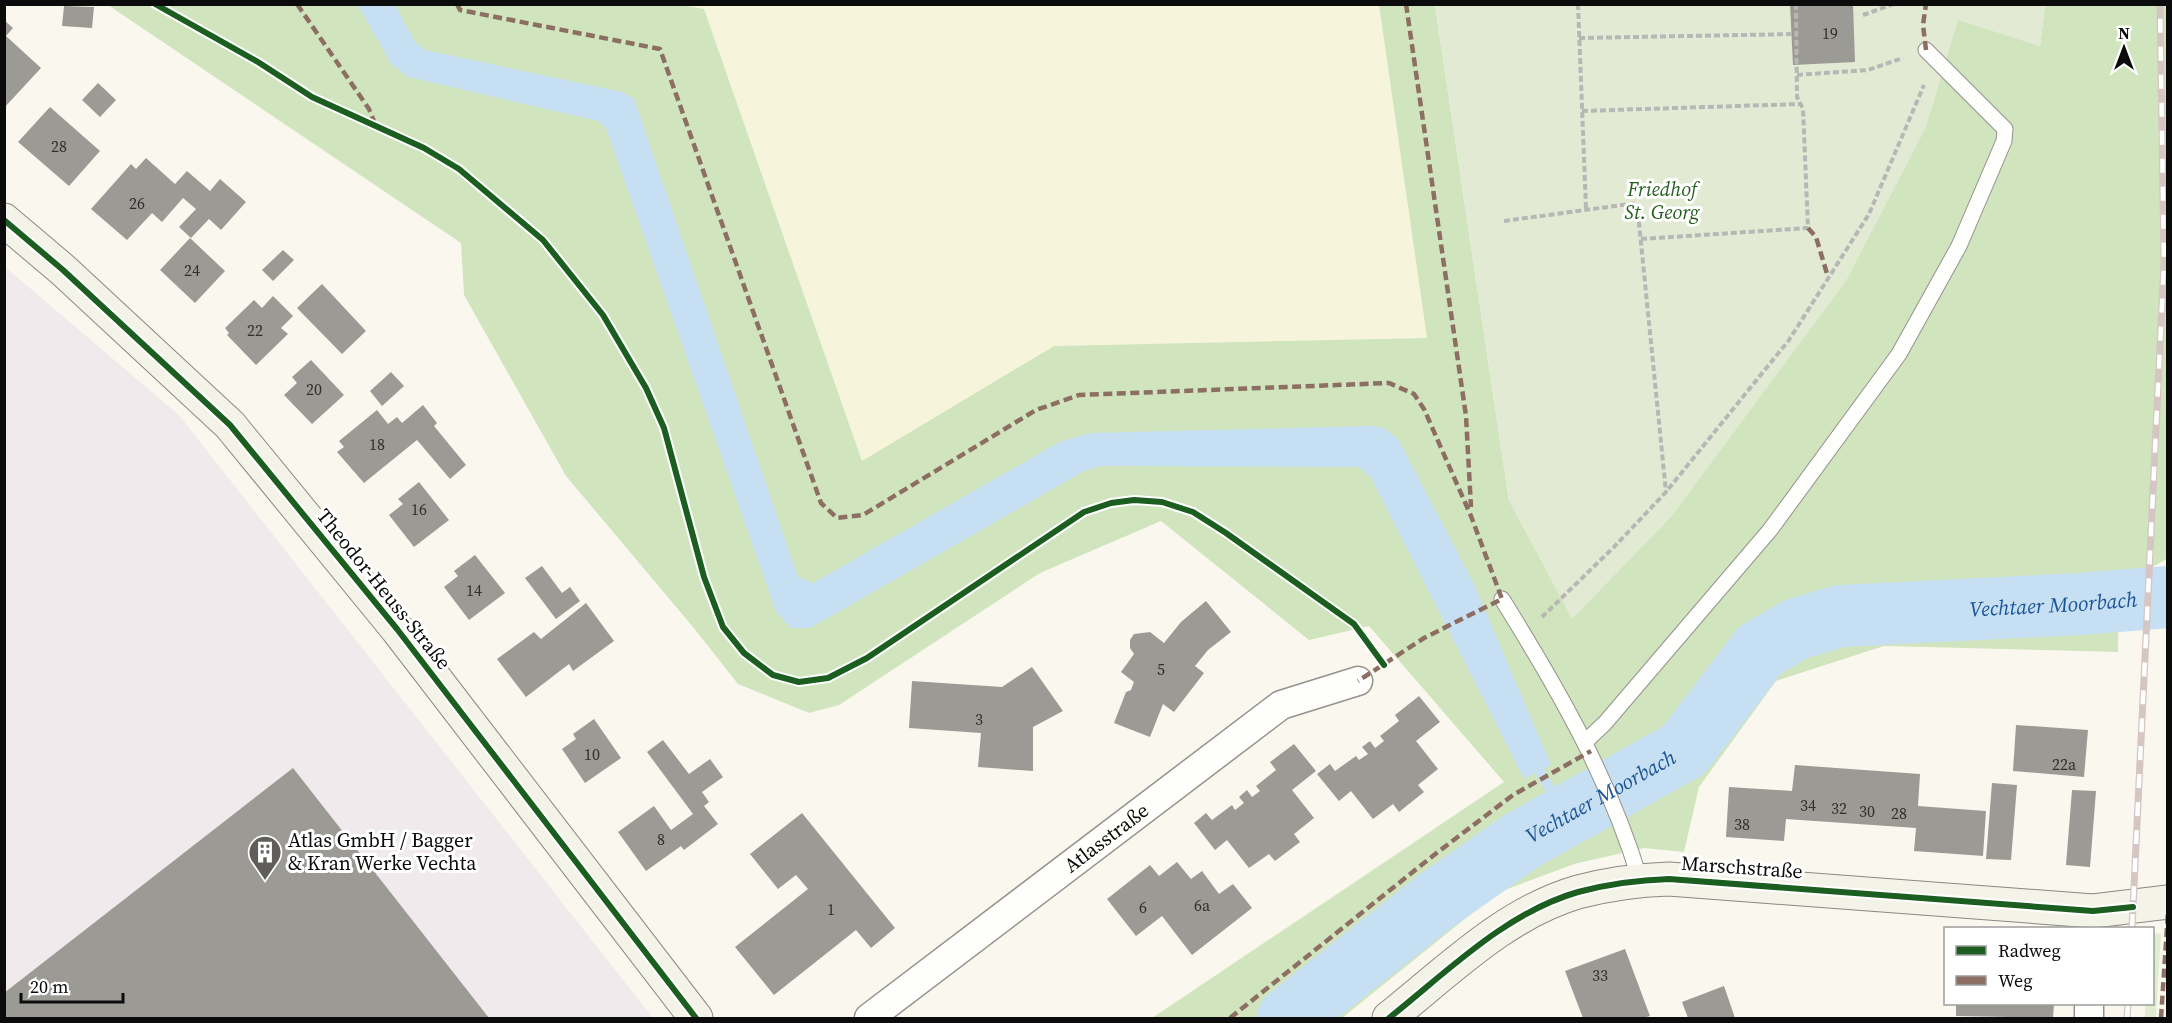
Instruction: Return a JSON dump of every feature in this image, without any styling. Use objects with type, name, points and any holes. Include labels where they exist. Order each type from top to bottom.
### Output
[{"type":"street","name":"Theodor-Heuss-Straße","points":[[4,220],[63,270],[230,425],[397,629],[696,1018]]},
{"type":"street","name":"Atlasstraße","points":[[869,1018],[1281,705],[1358,681]]},
{"type":"street","name":"Marschstraße","points":[[1389,1018],[1488,939],[1536,909],[1576,893],[1640,880],[1699,880],[2093,920],[2168,902]]},
{"type":"lane","points":[[1586,741],[1605,723],[1770,530],[1899,354],[1959,246],[2004,141],[2004,129],[1931,54]]},
{"type":"lane","points":[[1502,599],[1586,741],[1625,831],[1640,880]]},
{"type":"path","points":[[1578,4],[1586,209]]},
{"type":"path","points":[[1641,239],[1808,228],[1803,109],[1797,98],[1796,4]]},
{"type":"path","points":[[1863,15],[1894,4]]},
{"type":"path","points":[[1579,38],[1796,34]]},
{"type":"path","points":[[1797,75],[1868,70],[1931,54]]},
{"type":"path","points":[[1522,632],[1565,595],[1666,492],[1789,340],[1869,214],[1931,54]]},
{"type":"path","points":[[1582,111],[1801,104]]},
{"type":"path","points":[[1504,221],[1637,203],[1666,492]]},
{"type":"shaded area","points":[[4,266],[179,415],[653,1018],[5,1018]]},
{"type":"green space","points":[[676,4],[704,9],[862,461],[1054,346],[1427,338],[1379,5],[1435,5],[1509,501],[1925,129],[1958,19],[2040,46],[2045,5],[2167,5],[2167,559],[2119,585],[2118,652],[1884,646],[1776,681],[1699,787],[1684,852],[1644,848],[1574,864],[1497,893],[1342,1018],[1152,1018],[1504,782],[1369,626],[1309,640],[1161,521],[1040,573],[839,705],[809,713],[738,684],[566,476],[464,295],[461,243],[108,5]]},
{"type":"green space","points":[[676,5],[1379,5],[1427,338],[1054,346],[862,461],[704,9]]},
{"type":"green space","name":"Friedhof St. Georg","points":[[1435,5],[2045,5],[2040,46],[1958,20],[1925,129],[1846,281],[1671,517],[1572,619],[1509,501]]},
{"type":"green space","points":[[2154,933],[2161,934],[2156,1018],[2145,1018],[2145,1005],[2154,1005]]},
{"type":"water","points":[[358,5],[395,5],[415,42],[425,50],[622,92],[634,99],[798,577],[813,583],[1059,442],[1091,433],[1373,426],[1385,429],[1398,439],[1474,584],[1551,765],[1524,779],[1371,478],[1359,467],[1102,466],[1086,470],[810,628],[791,628],[776,612],[606,128],[598,121],[408,77],[391,64]]},
{"type":"building","points":[[1790,4],[1853,4],[1855,62],[1793,65]]},
{"type":"building","points":[[64,6],[94,7],[92,28],[62,26]]},
{"type":"building","points":[[4,20],[13,28],[6,36],[41,68],[4,108]]},
{"type":"building","points":[[98,83],[116,100],[100,117],[82,100]]},
{"type":"building","points":[[50,107],[100,151],[69,186],[18,142]]},
{"type":"building","points":[[146,158],[175,184],[187,171],[210,191],[220,179],[246,202],[221,230],[209,219],[191,238],[179,227],[196,209],[183,198],[162,222],[152,213],[127,240],[91,209],[131,164],[136,169]]},
{"type":"building","points":[[190,238],[225,271],[195,303],[160,270]]},
{"type":"building","points":[[283,250],[294,260],[273,281],[262,270]]},
{"type":"building","points":[[322,284],[366,331],[342,354],[297,308]]},
{"type":"building","points":[[273,296],[293,316],[281,328],[288,334],[256,365],[227,335],[229,333],[225,328],[254,300],[262,308]]},
{"type":"building","points":[[311,360],[344,395],[312,424],[284,395],[297,383],[292,377]]},
{"type":"building","points":[[391,372],[404,386],[382,406],[370,391]]},
{"type":"building","points":[[423,405],[437,423],[434,426],[466,465],[450,479],[417,440],[364,483],[337,452],[344,447],[339,441],[377,410],[388,424],[397,417],[402,423]]},
{"type":"building","points":[[419,482],[449,520],[414,547],[389,515],[403,504],[398,499]]},
{"type":"building","points":[[475,555],[505,593],[469,620],[444,587],[458,576],[454,571]]},
{"type":"building","points":[[542,566],[562,593],[570,587],[580,601],[556,619],[525,578]]},
{"type":"building","points":[[1206,601],[1231,632],[1208,650],[1195,666],[1204,673],[1174,712],[1163,704],[1150,737],[1114,723],[1126,692],[1131,690],[1134,682],[1121,672],[1134,654],[1130,648],[1130,640],[1134,634],[1150,632],[1164,643],[1181,622]]},
{"type":"building","points":[[586,603],[614,641],[573,671],[569,664],[526,697],[497,659],[534,632],[541,639]]},
{"type":"building","points":[[1032,667],[1063,711],[1033,727],[1033,771],[978,767],[981,733],[909,728],[912,681],[1002,687]]},
{"type":"building","points":[[1419,696],[1440,722],[1416,741],[1438,769],[1418,785],[1424,792],[1399,812],[1393,804],[1373,819],[1351,791],[1339,801],[1317,774],[1330,764],[1335,771],[1356,756],[1359,760],[1368,754],[1362,747],[1370,741],[1375,748],[1384,741],[1380,736],[1399,721],[1395,715]]},
{"type":"building","points":[[594,719],[621,758],[585,783],[562,749],[576,739],[573,734]]},
{"type":"building","points":[[2016,725],[2088,730],[2084,777],[2013,771]]},
{"type":"building","points":[[663,740],[689,774],[710,759],[723,777],[702,792],[709,802],[704,806],[718,824],[684,850],[681,846],[646,871],[618,832],[654,806],[671,830],[693,814],[647,752]]},
{"type":"building","points":[[1294,744],[1316,771],[1292,790],[1314,818],[1294,834],[1300,842],[1275,861],[1269,854],[1249,868],[1227,840],[1215,850],[1194,823],[1206,813],[1212,820],[1232,805],[1235,810],[1244,803],[1239,797],[1247,790],[1252,797],[1260,791],[1256,786],[1276,770],[1270,762]]},
{"type":"building","points":[[1795,765],[1920,774],[1918,806],[1986,811],[1983,856],[1914,851],[1916,828],[1786,819],[1784,841],[1726,837],[1729,787],[1792,791]]},
{"type":"building","name":"Atlas GmbH / Bagger & Kran Werke Vechta","points":[[293,768],[489,1018],[4,1018],[4,993]]},
{"type":"building","points":[[1992,783],[2017,785],[2011,860],[1986,859]]},
{"type":"building","points":[[2072,790],[2096,791],[2090,867],[2066,865]]},
{"type":"building","points":[[802,813],[895,928],[871,948],[856,930],[774,995],[735,947],[808,889],[796,875],[778,889],[750,854]]},
{"type":"building","points":[[1177,862],[1191,879],[1202,871],[1219,894],[1233,884],[1252,908],[1192,955],[1162,916],[1136,936],[1107,899],[1150,865],[1159,876]]},
{"type":"building","points":[[1625,949],[1650,1016],[1583,1018],[1565,971]]},
{"type":"building","points":[[1724,986],[1735,1018],[1688,1018],[1682,1002]]},
{"type":"building","points":[[1956,1005],[2054,1005],[2053,1018],[1956,1016]]},
{"type":"waterway","name":"Vechtaer Moorbach","points":[[1288,1018],[1433,903],[1523,840],[1684,750],[1760,650],[1796,629],[1840,616],[2079,604],[2168,597]]},
{"type":"waterway","points":[[1539,770],[1565,815]]},
{"type":"railway","points":[[2132,927],[2164,263],[2160,4]]},
{"type":"railway","points":[[2127,1018],[2128,1005]]},
{"type":"marked path","points":[[297,4],[369,109],[375,124]]},
{"type":"marked path","points":[[457,4],[460,10],[660,49],[821,503],[837,518],[863,515],[1036,410],[1079,395],[1389,383],[1414,394],[1424,409],[1471,516],[1502,599],[1424,638],[1358,681]]},
{"type":"marked path","points":[[1406,4],[1466,416],[1471,507]]},
{"type":"marked path","points":[[1926,4],[1923,25],[1926,50]]},
{"type":"marked path","points":[[1808,228],[1816,237],[1828,277]]},
{"type":"marked path","points":[[1230,1018],[1513,795],[1591,751]]},
{"type":"marked path","points":[[2161,1018],[2168,912]]},
{"type":"cycle path","points":[[155,4],[258,62],[312,97],[424,148],[459,169],[543,240],[603,315],[646,388],[664,428],[704,577],[723,627],[744,653],[773,675],[799,682],[828,678],[867,658],[1084,512],[1111,503],[1134,500],[1162,502],[1193,512],[1226,533],[1354,624],[1384,665]]},
{"type":"cycle path","points":[[4,220],[63,270],[230,425],[397,629],[696,1018]]},
{"type":"cycle path","points":[[1389,1018],[1455,963],[1501,929],[1526,914],[1578,892],[1623,883],[1669,879],[2093,911],[2133,907]]},
{"type":"place","name":"Atlas GmbH / Bagger & Kran Werke Vechta","points":[[265,881]]}]
